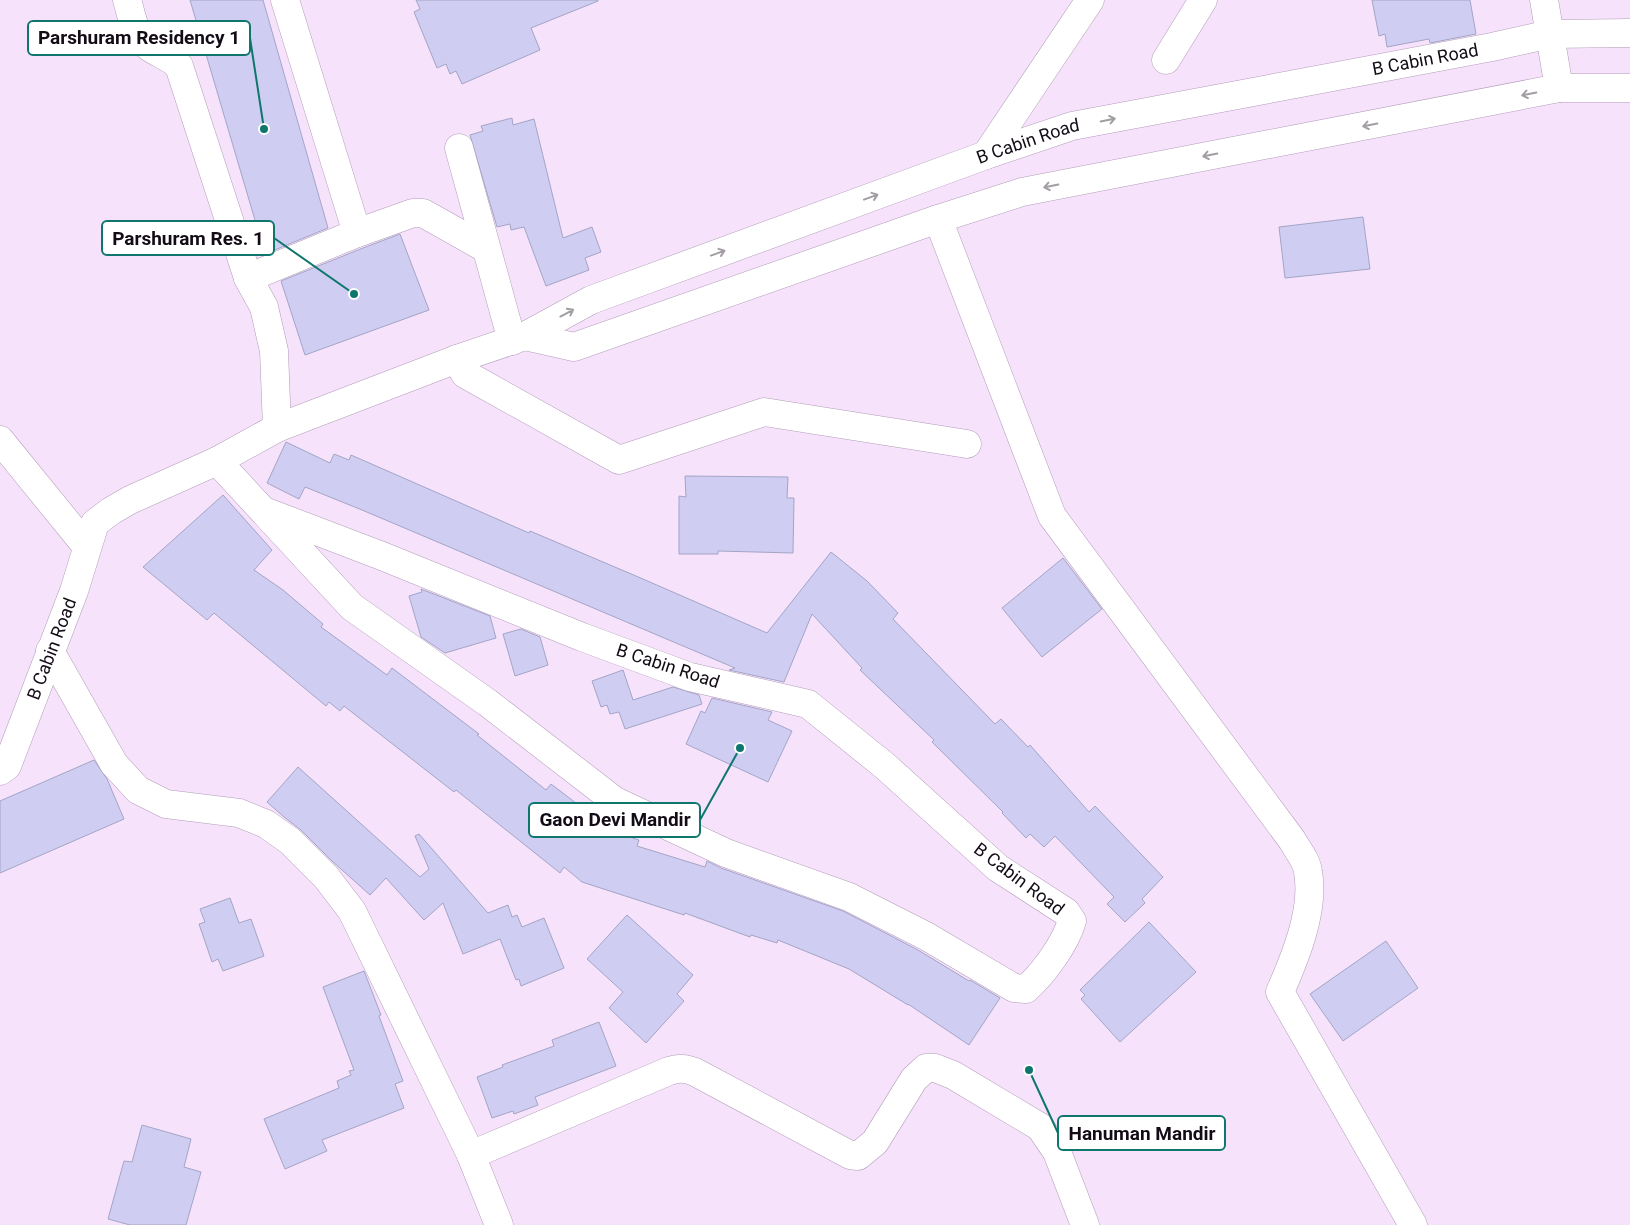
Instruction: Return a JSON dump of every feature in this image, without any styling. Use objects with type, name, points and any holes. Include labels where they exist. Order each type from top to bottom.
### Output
[{"type":"street","points":[[127,0],[136,32],[141,40],[153,49],[171,58],[179,66],[248,278],[264,307],[274,351],[277,428]]},
{"type":"street","points":[[285,0],[357,233]]},
{"type":"street","points":[[986,155],[1090,0]]},
{"type":"street","points":[[1166,60],[1203,0]]},
{"type":"street","points":[[1544,0],[1559,88]]},
{"type":"street","name":"B Cabin Road","points":[[0,771],[7,766],[74,591],[91,535],[111,511],[130,500],[217,461],[277,428],[457,359],[518,338],[591,300],[986,155],[1072,126],[1492,47],[1550,34],[1630,33]]},
{"type":"street","points":[[459,148],[485,248],[518,338],[574,347],[938,219],[1022,192],[1559,88],[1630,88]]},
{"type":"street","points":[[248,278],[403,215],[423,212],[485,248]]},
{"type":"street","points":[[938,219],[1052,516],[1292,840],[1308,870],[1309,907],[1294,960],[1280,992],[1413,1225]]},
{"type":"street","points":[[457,359],[465,374],[620,460],[764,412],[967,444]]},
{"type":"street","points":[[0,440],[91,535]]},
{"type":"street","name":"B Cabin Road","points":[[217,461],[352,607],[488,703],[615,801],[726,853],[850,897],[926,936],[1014,988],[1026,989],[1037,980],[1068,934],[1072,921],[1066,912],[998,868],[885,766],[808,704],[690,677],[582,637],[382,556],[264,511]]},
{"type":"street","points":[[50,651],[114,764],[138,790],[166,804],[239,812],[266,824],[290,841],[326,877],[352,911],[471,1155],[499,1225]]},
{"type":"street","points":[[471,1155],[678,1068],[695,1072],[850,1156],[858,1156],[875,1142],[914,1079],[926,1068],[935,1068],[954,1075],[1040,1127],[1057,1152],[1085,1225]]},
{"type":"building","points":[[190,0],[263,0],[328,228],[265,254]]},
{"type":"building","points":[[416,0],[598,1],[531,28],[540,50],[462,84],[456,71],[450,74],[446,64],[437,68],[414,12],[420,9]]},
{"type":"building","points":[[1372,0],[1470,0],[1476,34],[1430,43],[1429,39],[1387,47],[1385,34],[1379,36]]},
{"type":"building","points":[[512,118],[513,125],[534,119],[563,238],[592,227],[601,252],[585,258],[589,270],[546,286],[524,227],[511,230],[510,224],[497,227],[470,135],[483,131],[481,126]]},
{"type":"building","points":[[1363,217],[1370,269],[1285,278],[1279,227]]},
{"type":"building","points":[[400,234],[429,310],[305,355],[281,281]]},
{"type":"building","points":[[286,442],[330,463],[334,454],[349,460],[351,455],[529,533],[530,531],[767,633],[831,552],[867,581],[898,613],[893,619],[995,724],[1001,719],[1028,747],[1030,745],[1089,812],[1095,806],[1163,877],[1142,899],[1145,903],[1125,922],[1107,904],[1114,897],[1055,836],[1044,847],[1030,834],[1026,838],[1003,812],[932,742],[934,740],[860,670],[862,668],[812,614],[784,682],[729,670],[735,668],[362,510],[305,487],[299,499],[267,483]]},
{"type":"building","points":[[685,476],[788,477],[787,498],[794,498],[793,553],[718,551],[718,554],[679,554],[679,496],[686,497]]},
{"type":"building","points":[[223,495],[272,550],[254,570],[283,590],[323,624],[321,627],[387,675],[392,668],[479,734],[477,735],[546,790],[551,784],[614,832],[639,840],[637,846],[705,867],[707,861],[721,868],[843,911],[918,950],[1000,998],[969,1045],[908,1004],[849,969],[778,940],[777,943],[751,935],[750,937],[685,913],[684,915],[582,882],[564,867],[560,873],[456,790],[454,792],[344,706],[340,711],[329,702],[326,706],[214,613],[207,620],[143,567]]},
{"type":"building","points":[[1063,558],[1102,609],[1042,657],[1002,608]]},
{"type":"building","points":[[421,589],[490,616],[496,638],[445,653],[421,637],[409,596],[422,592]]},
{"type":"building","points":[[521,629],[540,637],[548,665],[515,676],[503,634]]},
{"type":"building","points":[[623,670],[633,700],[673,687],[699,695],[702,704],[625,729],[619,712],[610,714],[607,705],[601,707],[592,681]]},
{"type":"building","points":[[712,698],[772,712],[768,720],[792,731],[768,782],[686,744],[701,711],[705,713]]},
{"type":"building","points":[[94,760],[107,779],[124,819],[0,873],[0,801]]},
{"type":"building","points":[[298,767],[420,877],[429,869],[415,836],[419,834],[488,913],[508,905],[512,917],[517,915],[522,927],[544,918],[564,968],[521,986],[519,979],[516,980],[500,939],[463,954],[443,903],[424,920],[386,878],[370,895],[301,830],[267,802]]},
{"type":"building","points":[[230,898],[239,923],[251,919],[264,956],[223,971],[218,959],[212,962],[199,924],[205,922],[200,909]]},
{"type":"building","points":[[627,915],[693,975],[677,994],[684,1001],[646,1043],[609,1008],[623,992],[587,959]]},
{"type":"building","points":[[1149,922],[1196,972],[1120,1042],[1081,999],[1085,995],[1080,990]]},
{"type":"building","points":[[1386,941],[1418,988],[1343,1041],[1310,994]]},
{"type":"building","points":[[364,971],[403,1081],[395,1084],[404,1108],[322,1140],[327,1151],[285,1169],[264,1119],[339,1088],[337,1081],[351,1075],[349,1071],[354,1070],[323,987]]},
{"type":"building","points":[[599,1022],[616,1066],[535,1097],[538,1105],[514,1114],[513,1111],[492,1118],[477,1077],[503,1067],[502,1065],[554,1046],[552,1040]]},
{"type":"building","points":[[142,1125],[191,1139],[184,1167],[201,1172],[186,1225],[130,1225],[108,1219],[124,1161],[132,1162]]},
{"type":"place","name":"Parshuram Residency 1","points":[[264,129]]},
{"type":"place","name":"Parshuram Res. 1","points":[[354,294]]},
{"type":"place","name":"Gaon Devi Mandir","points":[[740,748]]},
{"type":"place","name":"Hanuman Mandir","points":[[1029,1070]]}]
